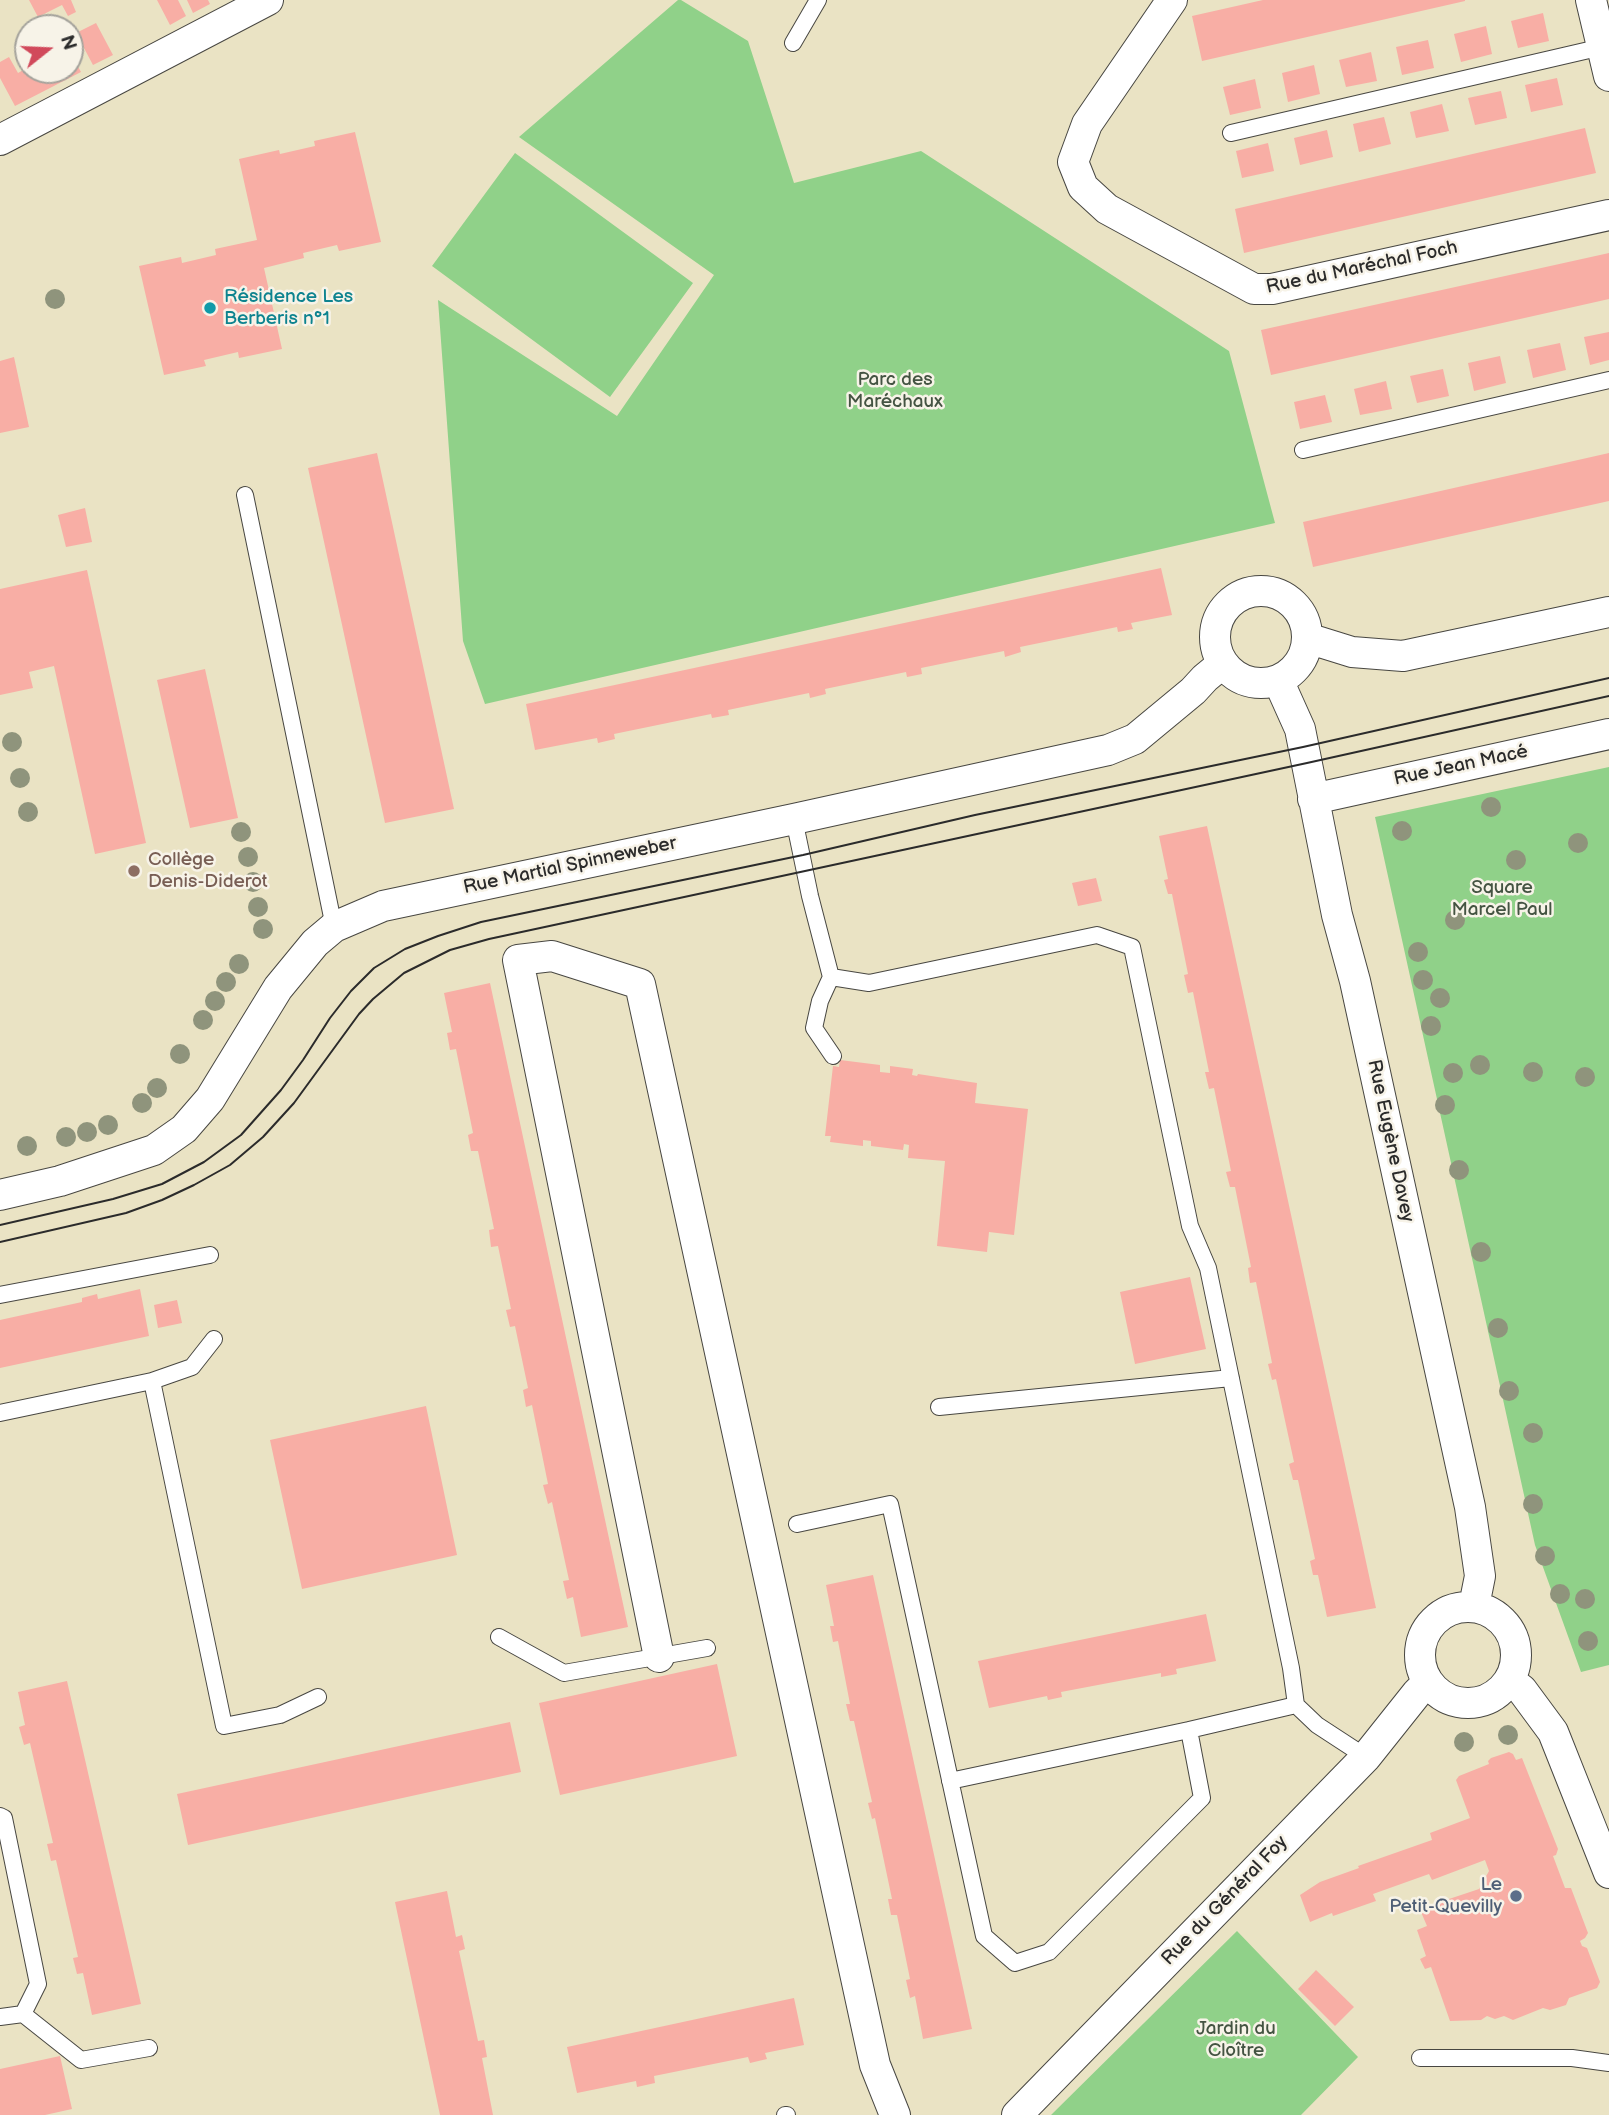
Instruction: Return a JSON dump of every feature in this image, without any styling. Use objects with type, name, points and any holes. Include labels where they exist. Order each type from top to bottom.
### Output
[{"type":"street","points":[[0,140],[268,0]]},
{"type":"street","name":"Rue du Maréchal Foch","points":[[1172,0],[1087,124],[1073,162],[1083,187],[1107,209],[1254,289],[1272,289],[1609,215]]},
{"type":"street","points":[[1591,0],[1605,43],[1609,76]]},
{"type":"street","points":[[1261,591],[1275,593],[1287,599],[1298,610],[1307,638],[1305,652],[1290,674],[1263,684],[1247,682],[1233,675],[1222,664],[1214,637],[1223,610],[1233,599],[1246,593],[1261,591]]},
{"type":"street","points":[[1307,638],[1352,652],[1403,656],[1609,612]]},
{"type":"street","name":"Rue Martial Spinneweber","points":[[0,1195],[60,1181],[154,1150],[184,1129],[210,1099],[278,988],[315,943],[334,927],[383,906],[1108,750],[1135,738],[1222,664]]},
{"type":"street","name":"Rue Eugène Davey","points":[[1278,680],[1300,729],[1336,915],[1355,981],[1470,1507],[1480,1576],[1474,1606]]},
{"type":"street","name":"Rue Jean Macé","points":[[1313,799],[1609,734]]},
{"type":"street","points":[[659,1657],[518,960],[552,956],[640,984],[875,2064],[895,2115]]},
{"type":"street","points":[[1474,1606],[1496,1615],[1512,1633],[1516,1649],[1516,1665],[1509,1680],[1499,1692],[1485,1700],[1469,1703],[1453,1701],[1439,1694],[1428,1682],[1421,1668],[1419,1652],[1430,1623],[1457,1607],[1474,1606]]},
{"type":"street","points":[[1509,1680],[1522,1690],[1553,1732],[1609,1873]]},
{"type":"street","name":"Rue du Général Foy","points":[[1017,2115],[1366,1757],[1428,1682]]},
{"type":"lane","points":[[793,43],[818,0]]},
{"type":"lane","points":[[1231,133],[1605,43]]},
{"type":"lane","points":[[1303,450],[1609,380]]},
{"type":"lane","points":[[245,495],[334,927]]},
{"type":"lane","points":[[794,819],[831,977],[820,1001],[814,1028],[833,1056]]},
{"type":"lane","points":[[831,977],[869,984],[1097,935],[1132,947],[1190,1226],[1208,1268],[1292,1668],[1296,1705],[1317,1726],[1366,1757]]},
{"type":"lane","points":[[0,1295],[209,1255]]},
{"type":"lane","points":[[0,1413],[152,1381],[192,1367],[214,1339]]},
{"type":"lane","points":[[939,1407],[1231,1378]]},
{"type":"lane","points":[[152,1381],[224,1726],[280,1715],[318,1697]]},
{"type":"lane","points":[[797,1524],[890,1504],[984,1936],[1015,1964],[1049,1952],[1202,1798],[1189,1730]]},
{"type":"lane","points":[[499,1637],[565,1673],[707,1648]]},
{"type":"lane","points":[[950,1781],[1296,1705]]},
{"type":"lane","points":[[0,1816],[4,1818],[38,1984],[23,2014]]},
{"type":"lane","points":[[0,2017],[23,2014],[81,2060],[149,2048]]},
{"type":"lane","points":[[1420,2059],[1572,2058],[1609,2063]]},
{"type":"green space","name":"Parc des Maréchaux","points":[[678,0],[748,41],[794,183],[921,151],[1229,351],[1275,523],[485,704],[463,641],[438,300],[617,416],[714,275],[519,137]]},
{"type":"green space","points":[[515,153],[693,283],[610,397],[432,266]]},
{"type":"green space","name":"Square Marcel Paul","points":[[1609,767],[1609,1665],[1581,1672],[1535,1545],[1375,817]]},
{"type":"green space","name":"Jardin du Cloître","points":[[1237,1931],[1358,2057],[1301,2115],[1051,2115]]},
{"type":"building","points":[[29,0],[71,0],[76,12],[67,14],[62,5],[44,14],[36,14]]},
{"type":"building","points":[[157,0],[178,0],[186,16],[170,25]]},
{"type":"building","points":[[187,0],[208,0],[210,4],[193,13]]},
{"type":"building","points":[[1263,0],[1465,1],[1202,61],[1192,16]]},
{"type":"building","points":[[1543,13],[1549,41],[1518,48],[1511,21]]},
{"type":"building","points":[[96,23],[113,55],[93,65],[84,48],[84,29]]},
{"type":"building","points":[[1486,26],[1492,54],[1461,62],[1454,34]]},
{"type":"building","points":[[1428,40],[1434,68],[1402,75],[1396,47]]},
{"type":"building","points":[[1371,52],[1377,81],[1346,87],[1339,60]]},
{"type":"building","points":[[9,57],[14,66],[14,84],[58,84],[15,106],[0,78],[0,62]]},
{"type":"building","points":[[1314,65],[1320,94],[1288,102],[1282,73]]},
{"type":"building","points":[[1557,78],[1563,105],[1531,112],[1525,85]]},
{"type":"building","points":[[1255,79],[1261,108],[1230,115],[1223,87]]},
{"type":"building","points":[[1501,91],[1507,118],[1475,125],[1468,98]]},
{"type":"building","points":[[1442,104],[1449,131],[1416,138],[1410,112]]},
{"type":"building","points":[[1384,117],[1391,144],[1359,152],[1353,124]]},
{"type":"building","points":[[1585,128],[1596,173],[1244,253],[1235,209]]},
{"type":"building","points":[[1327,130],[1333,157],[1300,165],[1294,138]]},
{"type":"building","points":[[355,132],[381,242],[339,251],[337,245],[303,253],[304,258],[264,268],[282,349],[239,358],[238,352],[204,360],[206,366],[164,375],[139,266],[181,257],[182,263],[216,255],[215,249],[257,240],[239,159],[279,150],[280,154],[315,146],[314,141]]},
{"type":"building","points":[[1268,143],[1274,171],[1242,178],[1236,151]]},
{"type":"building","points":[[1609,253],[1609,299],[1271,375],[1261,330]]},
{"type":"building","points":[[1609,332],[1609,360],[1590,365],[1584,337]]},
{"type":"building","points":[[1560,343],[1566,370],[1533,378],[1527,350]]},
{"type":"building","points":[[1500,356],[1506,383],[1474,391],[1468,363]]},
{"type":"building","points":[[14,357],[29,427],[0,433],[0,361]]},
{"type":"building","points":[[1443,369],[1449,396],[1417,403],[1410,376]]},
{"type":"building","points":[[1386,381],[1392,409],[1360,415],[1354,389]]},
{"type":"building","points":[[1325,395],[1332,422],[1300,429],[1294,402]]},
{"type":"building","points":[[377,453],[454,809],[385,823],[308,468]]},
{"type":"building","points":[[1609,453],[1609,501],[1313,567],[1303,522]]},
{"type":"building","points":[[85,508],[92,542],[66,547],[58,515]]},
{"type":"building","points":[[1161,568],[1172,615],[1131,623],[1133,629],[1118,632],[1117,627],[1020,647],[1021,652],[1005,657],[1004,651],[921,668],[922,674],[907,677],[906,672],[825,689],[826,694],[810,698],[809,693],[728,710],[729,715],[712,718],[711,714],[614,734],[615,739],[598,743],[597,738],[535,750],[526,704]]},
{"type":"building","points":[[87,570],[146,843],[95,854],[54,666],[29,672],[33,688],[0,695],[0,589]]},
{"type":"building","points":[[205,669],[238,818],[190,828],[157,680]]},
{"type":"building","points":[[1207,826],[1376,1608],[1327,1617],[1318,1575],[1313,1575],[1310,1561],[1315,1559],[1298,1480],[1293,1480],[1289,1464],[1294,1462],[1276,1379],[1272,1380],[1268,1364],[1272,1363],[1256,1282],[1250,1283],[1248,1268],[1251,1267],[1235,1187],[1230,1187],[1226,1172],[1231,1171],[1214,1088],[1209,1089],[1205,1072],[1209,1072],[1193,992],[1188,993],[1184,975],[1188,974],[1172,894],[1168,894],[1164,880],[1168,879],[1159,836]]},
{"type":"building","points":[[1096,878],[1102,901],[1078,906],[1072,883]]},
{"type":"building","points":[[490,983],[628,1627],[581,1637],[573,1597],[567,1599],[563,1581],[569,1580],[552,1502],[548,1504],[543,1485],[548,1484],[532,1405],[526,1407],[523,1390],[528,1388],[515,1326],[510,1327],[506,1310],[511,1309],[498,1246],[491,1247],[489,1230],[494,1229],[478,1151],[471,1151],[468,1135],[473,1133],[456,1049],[450,1050],[447,1033],[452,1032],[444,993]]},
{"type":"building","points":[[840,1060],[880,1065],[880,1072],[890,1073],[890,1066],[913,1069],[912,1075],[917,1076],[918,1074],[977,1083],[975,1103],[1028,1109],[1014,1235],[989,1232],[987,1252],[937,1246],[945,1161],[908,1158],[909,1145],[904,1144],[903,1150],[871,1146],[871,1141],[863,1140],[863,1146],[830,1142],[831,1136],[825,1136],[833,1066],[839,1067]]},
{"type":"building","points":[[1190,1277],[1206,1349],[1135,1364],[1120,1292]]},
{"type":"building","points":[[140,1289],[149,1336],[0,1368],[0,1320],[82,1302],[82,1298],[97,1294],[98,1299]]},
{"type":"building","points":[[177,1300],[182,1323],[158,1328],[154,1305]]},
{"type":"building","points":[[426,1406],[457,1555],[302,1589],[270,1440]]},
{"type":"building","points":[[873,1575],[972,2029],[923,2039],[915,1996],[910,1998],[906,1980],[910,1979],[897,1915],[891,1915],[888,1899],[892,1899],[875,1818],[872,1819],[868,1803],[872,1802],[854,1721],[850,1721],[846,1704],[850,1704],[838,1641],[833,1642],[830,1626],[834,1626],[826,1585]]},
{"type":"building","points":[[1206,1614],[1216,1661],[1176,1669],[1177,1674],[1161,1677],[1161,1673],[1061,1692],[1062,1697],[1048,1700],[1047,1696],[989,1708],[978,1661]]},
{"type":"building","points":[[717,1664],[737,1756],[560,1795],[539,1703]]},
{"type":"building","points":[[67,1681],[141,2004],[92,2015],[83,1973],[77,1974],[73,1958],[78,1957],[56,1860],[51,1861],[47,1844],[53,1843],[30,1743],[24,1745],[19,1727],[25,1725],[18,1692]]},
{"type":"building","points":[[510,1722],[521,1772],[188,1845],[177,1794]]},
{"type":"building","name":"Le Petit-Quevilly","points":[[1509,1752],[1516,1760],[1522,1758],[1558,1849],[1553,1856],[1565,1888],[1571,1888],[1588,1933],[1580,1941],[1582,1946],[1587,1948],[1600,1982],[1597,1988],[1569,1998],[1566,2005],[1550,2010],[1543,2008],[1513,2020],[1504,2016],[1495,2019],[1487,2016],[1481,2020],[1450,2021],[1431,1967],[1425,1969],[1420,1959],[1426,1956],[1417,1930],[1427,1926],[1421,1912],[1440,1902],[1479,1889],[1489,1871],[1485,1860],[1432,1880],[1429,1874],[1373,1894],[1376,1901],[1310,1922],[1300,1895],[1320,1882],[1359,1868],[1358,1866],[1432,1840],[1430,1833],[1470,1818],[1456,1780],[1459,1776],[1489,1764],[1491,1758]]},
{"type":"building","points":[[447,1891],[456,1937],[462,1935],[465,1949],[459,1951],[478,2041],[484,2040],[487,2057],[482,2058],[493,2115],[440,2115],[395,1902]]},
{"type":"building","points":[[1316,1970],[1354,2007],[1335,2026],[1298,1989]]},
{"type":"building","points":[[794,1998],[804,2045],[765,2053],[767,2059],[750,2063],[748,2057],[654,2076],[655,2083],[637,2087],[636,2081],[577,2093],[567,2047]]},
{"type":"building","points":[[60,2056],[72,2109],[45,2115],[0,2115],[0,2069]]},
{"type":"tram line","points":[[0,1225],[113,1199],[162,1184],[204,1162],[241,1135],[281,1090],[330,1018],[374,968],[405,949],[438,936],[481,922],[1303,747],[1609,678]]},
{"type":"tram line","points":[[0,1242],[126,1213],[162,1200],[230,1165],[263,1137],[294,1103],[373,999],[404,973],[450,950],[489,939],[1609,696]]},
{"type":"place","name":"Résidence Les Berberis n°1","points":[[210,308]]},
{"type":"place","name":"Collège Denis-Diderot","points":[[134,871]]},
{"type":"place","name":"Le Petit-Quevilly","points":[[1516,1896]]}]
